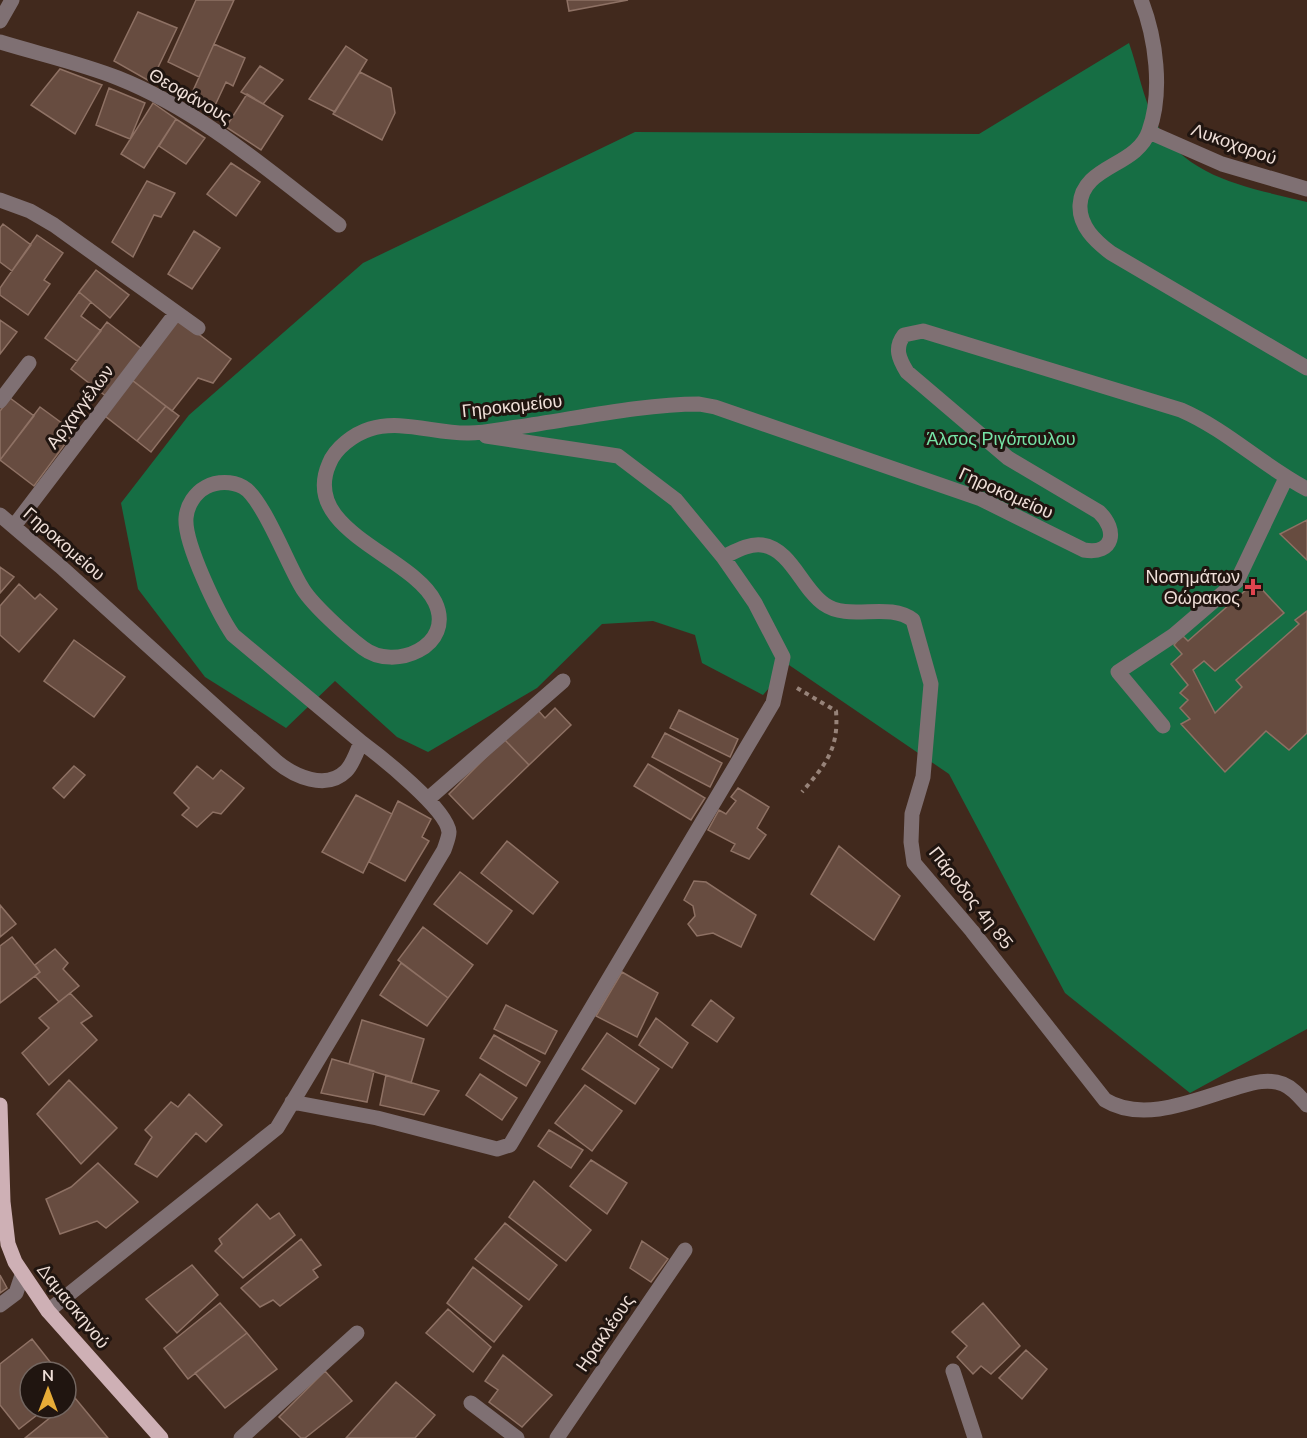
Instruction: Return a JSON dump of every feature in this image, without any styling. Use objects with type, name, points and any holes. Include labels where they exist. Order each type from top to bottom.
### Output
[{"type":"main road","name":"Δαμασκηνού","points":[[0,1105],[2,1188],[8,1244],[21,1275],[48,1311],[154,1436]]},
{"type":"street","points":[[0,21],[12,0]]},
{"type":"street","points":[[1142,0],[1150,30],[1156,70],[1149,132],[1126,159],[1086,184],[1081,198],[1080,212],[1086,229],[1111,253],[1307,368]]},
{"type":"street","name":"Θεοφάνους","points":[[0,42],[118,78],[168,101],[232,144],[339,225]]},
{"type":"street","name":"Λυκοχορού","points":[[1149,132],[1222,164],[1307,189]]},
{"type":"street","points":[[0,200],[30,211],[54,225],[198,328]]},
{"type":"street","name":"Αρχαγγέλων","points":[[14,526],[176,313]]},
{"type":"street","name":"Γηροκομείου","points":[[0,515],[291,773],[306,779],[322,780],[339,776],[346,770],[361,742],[233,635],[223,620],[188,536],[186,518],[192,500],[213,483],[232,482],[245,488],[258,504],[302,589],[366,651],[389,659],[399,659],[423,650],[432,641],[438,627],[436,606],[418,582],[337,518],[328,504],[324,475],[330,460],[352,438],[369,429],[388,426],[468,434],[684,404],[715,406],[981,499],[1084,550],[1097,551],[1104,547],[1109,541],[1111,527],[1109,521],[1099,512],[1008,458],[907,372],[900,361],[899,342],[904,335],[923,331],[1181,410],[1205,420],[1286,478],[1307,489]]},
{"type":"street","points":[[0,401],[29,363]]},
{"type":"street","points":[[292,1102],[377,1118],[497,1149],[510,1145],[774,703],[783,657],[755,603],[723,557],[676,500],[618,456],[468,434]]},
{"type":"street","points":[[1163,726],[1118,672],[1174,635],[1237,581],[1286,478]]},
{"type":"street","name":"Πάροδος 4η 85","points":[[723,557],[749,546],[761,544],[777,550],[823,604],[834,609],[901,613],[913,620],[931,684],[923,777],[912,814],[911,842],[914,862],[979,940],[1105,1100],[1118,1108],[1137,1112],[1178,1105],[1260,1081],[1282,1084],[1297,1094],[1307,1105]]},
{"type":"street","points":[[428,799],[563,681]]},
{"type":"street","points":[[48,1311],[272,1133],[444,850],[448,834],[447,826],[428,799],[387,761],[361,742]]},
{"type":"street","name":"Ηρακλέους","points":[[557,1438],[685,1250]]},
{"type":"street","points":[[0,1305],[16,1293],[21,1275]]},
{"type":"street","points":[[242,1438],[357,1333]]},
{"type":"street","points":[[953,1371],[975,1438]]},
{"type":"street","points":[[471,1403],[517,1438]]},
{"type":"path","points":[[779,676],[836,711],[838,734],[826,764],[802,792]]},
{"type":"green space","name":"Άλσος Ριγόπουλου","points":[[1129,43],[1151,114],[1169,142],[1184,157],[1202,169],[1243,186],[1307,202],[1307,1029],[1190,1093],[1065,993],[949,774],[789,665],[763,695],[702,663],[695,635],[653,621],[602,624],[537,688],[428,752],[397,737],[335,681],[286,728],[205,677],[138,589],[121,503],[189,415],[363,263],[635,132],[979,134]]},
{"type":"building","points":[[196,0],[234,0],[199,77],[168,62]]},
{"type":"building","points":[[567,0],[628,0],[569,11]]},
{"type":"building","points":[[138,12],[177,28],[151,82],[114,61]]},
{"type":"building","points":[[214,44],[245,58],[233,86],[226,82],[211,114],[188,102]]},
{"type":"building","points":[[346,46],[367,60],[335,112],[309,99]]},
{"type":"building","points":[[260,66],[283,80],[263,104],[241,92]]},
{"type":"building","points":[[60,69],[102,85],[75,134],[31,105]]},
{"type":"building","points":[[360,72],[391,88],[395,113],[382,140],[333,114]]},
{"type":"building","points":[[109,88],[145,103],[130,139],[96,125]]},
{"type":"building","points":[[247,94],[283,116],[261,150],[226,127]]},
{"type":"building","points":[[153,103],[176,119],[144,168],[121,154]]},
{"type":"building","points":[[176,119],[205,138],[186,164],[159,146]]},
{"type":"building","points":[[231,163],[260,182],[236,216],[207,194]]},
{"type":"building","points":[[147,181],[175,193],[161,217],[154,215],[133,257],[112,242]]},
{"type":"building","points":[[3,224],[31,245],[12,271],[0,262],[0,228]]},
{"type":"building","points":[[194,231],[220,248],[192,289],[168,274]]},
{"type":"building","points":[[37,235],[63,253],[44,280],[50,284],[28,315],[0,295],[0,288]]},
{"type":"building","points":[[96,270],[129,295],[110,318],[79,292]]},
{"type":"building","points":[[79,292],[91,302],[81,316],[101,331],[77,361],[45,338]]},
{"type":"building","points":[[179,319],[231,359],[213,383],[198,378],[172,411],[132,380]]},
{"type":"building","points":[[0,320],[17,332],[0,354]]},
{"type":"building","points":[[107,322],[143,350],[107,397],[71,369]]},
{"type":"building","points":[[132,380],[166,406],[137,441],[105,416]]},
{"type":"building","points":[[10,398],[34,416],[0,460],[0,411]]},
{"type":"building","points":[[166,406],[179,416],[151,452],[137,441]]},
{"type":"building","points":[[40,407],[74,432],[34,486],[0,460]]},
{"type":"building","points":[[1307,520],[1307,560],[1280,534]]},
{"type":"building","points":[[0,567],[14,577],[0,593]]},
{"type":"building","points":[[1255,582],[1284,613],[1215,671],[1204,661],[1193,670],[1215,713],[1242,687],[1236,680],[1299,624],[1295,620],[1307,611],[1307,733],[1289,750],[1266,731],[1225,772],[1181,724],[1190,719],[1180,708],[1188,700],[1180,693],[1188,685],[1171,664],[1182,654],[1174,645],[1182,635],[1188,641]]},
{"type":"building","points":[[19,584],[35,599],[40,594],[57,609],[19,652],[0,635],[0,606]]},
{"type":"building","points":[[74,640],[125,677],[94,717],[44,681]]},
{"type":"building","points":[[536,708],[545,718],[555,708],[571,725],[529,765],[504,739]]},
{"type":"building","points":[[679,710],[738,739],[730,757],[670,728]]},
{"type":"building","points":[[665,733],[722,763],[710,787],[652,757]]},
{"type":"building","points":[[504,739],[529,765],[473,819],[449,794]]},
{"type":"building","points":[[648,764],[705,798],[691,820],[634,786]]},
{"type":"building","points":[[74,766],[85,775],[64,798],[53,788]]},
{"type":"building","points":[[197,766],[213,779],[221,770],[244,788],[221,814],[213,812],[197,827],[182,815],[189,808],[174,793]]},
{"type":"building","points":[[738,788],[769,807],[757,828],[766,835],[749,859],[731,851],[735,844],[708,830],[719,810],[726,814],[736,801],[731,797]]},
{"type":"building","points":[[356,795],[392,814],[363,873],[322,852]]},
{"type":"building","points":[[398,801],[431,819],[422,837],[429,841],[405,881],[369,862]]},
{"type":"building","points":[[507,841],[558,882],[533,914],[481,873]]},
{"type":"building","points":[[839,846],[900,896],[874,940],[811,894]]},
{"type":"building","points":[[460,872],[512,911],[487,944],[434,904]]},
{"type":"building","points":[[694,881],[706,882],[756,915],[741,947],[713,933],[697,936],[688,924],[695,916],[693,906],[684,900]]},
{"type":"building","points":[[0,905],[16,924],[0,937]]},
{"type":"building","points":[[423,927],[473,965],[448,998],[398,960]]},
{"type":"building","points":[[12,937],[40,972],[0,1003],[0,946]]},
{"type":"building","points":[[55,949],[68,963],[63,969],[79,986],[59,1002],[35,976],[40,972],[35,965]]},
{"type":"building","points":[[401,963],[448,998],[427,1026],[380,995]]},
{"type":"building","points":[[622,972],[658,993],[637,1037],[596,1016]]},
{"type":"building","points":[[70,993],[92,1016],[81,1023],[97,1040],[49,1085],[22,1053],[49,1028],[39,1018]]},
{"type":"building","points":[[711,1000],[734,1018],[717,1042],[692,1025]]},
{"type":"building","points":[[506,1005],[557,1031],[545,1054],[494,1029]]},
{"type":"building","points":[[656,1018],[688,1043],[672,1068],[639,1045]]},
{"type":"building","points":[[362,1020],[424,1039],[411,1083],[349,1064]]},
{"type":"building","points":[[607,1033],[659,1069],[635,1104],[582,1069]]},
{"type":"building","points":[[494,1035],[540,1062],[526,1086],[480,1058]]},
{"type":"building","points":[[332,1059],[374,1071],[367,1102],[321,1093]]},
{"type":"building","points":[[480,1074],[517,1098],[502,1120],[466,1095]]},
{"type":"building","points":[[386,1075],[439,1091],[424,1115],[380,1105]]},
{"type":"building","points":[[69,1080],[117,1128],[81,1164],[37,1114]]},
{"type":"building","points":[[585,1085],[622,1111],[592,1151],[555,1123]]},
{"type":"building","points":[[189,1094],[222,1125],[206,1142],[196,1133],[157,1177],[135,1164],[152,1137],[145,1130],[171,1102],[178,1107]]},
{"type":"building","points":[[549,1130],[583,1150],[571,1168],[538,1146]]},
{"type":"building","points":[[591,1160],[627,1183],[607,1214],[570,1186]]},
{"type":"building","points":[[98,1163],[138,1202],[106,1228],[97,1221],[60,1234],[46,1199],[71,1187]]},
{"type":"building","points":[[534,1181],[591,1230],[566,1261],[509,1217]]},
{"type":"building","points":[[257,1204],[270,1219],[279,1213],[295,1235],[243,1278],[215,1251],[222,1244],[219,1239]]},
{"type":"building","points":[[505,1223],[557,1265],[529,1300],[475,1259]]},
{"type":"building","points":[[301,1239],[321,1265],[313,1270],[318,1277],[280,1306],[273,1300],[260,1307],[241,1288]]},
{"type":"building","points":[[642,1241],[668,1259],[651,1282],[630,1268]]},
{"type":"building","points":[[192,1265],[218,1295],[177,1333],[146,1299]]},
{"type":"building","points":[[473,1267],[522,1306],[494,1342],[447,1303]]},
{"type":"building","points":[[0,1275],[7,1288],[0,1293]]},
{"type":"building","points":[[220,1303],[247,1333],[188,1379],[164,1348]]},
{"type":"building","points":[[983,1303],[1020,1346],[991,1374],[981,1366],[973,1374],[957,1357],[967,1346],[952,1332]]},
{"type":"building","points":[[448,1309],[491,1347],[473,1372],[426,1333]]},
{"type":"building","points":[[247,1333],[277,1369],[225,1408],[195,1373]]},
{"type":"building","points":[[32,1339],[49,1360],[18,1360],[18,1420],[31,1420],[19,1429],[0,1405],[0,1364]]},
{"type":"building","points":[[1026,1350],[1047,1369],[1022,1399],[999,1378]]},
{"type":"building","points":[[503,1355],[552,1395],[522,1427],[489,1402],[498,1390],[485,1381]]},
{"type":"building","points":[[325,1371],[352,1401],[305,1438],[301,1438],[279,1417]]},
{"type":"building","points":[[396,1382],[435,1415],[415,1438],[346,1438]]},
{"type":"building","points":[[78,1402],[108,1438],[25,1438],[47,1420],[78,1420]]},
{"type":"place","name":"Νοσημάτων Θώρακος","points":[[1253,587]]}]
